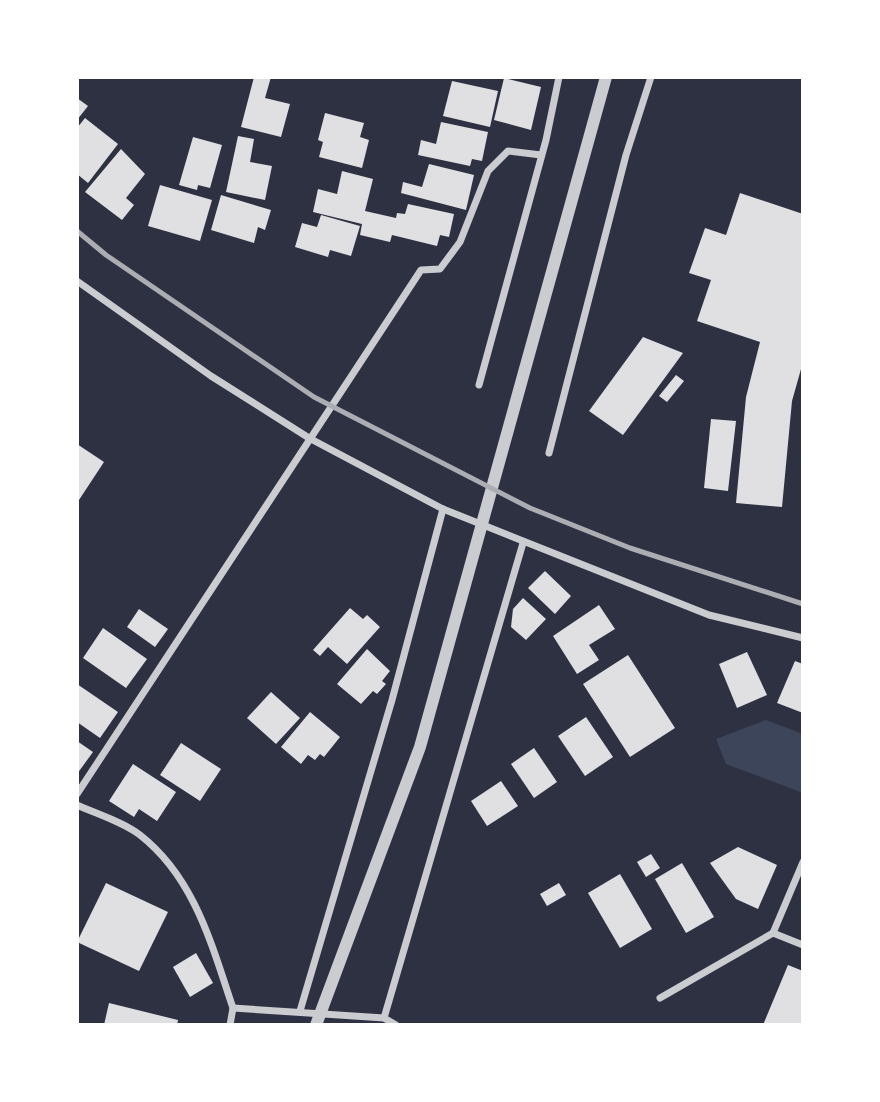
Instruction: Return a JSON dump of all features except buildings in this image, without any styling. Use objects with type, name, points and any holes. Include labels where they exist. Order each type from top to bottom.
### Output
[{"type":"street","points":[[479,385],[541,155],[559,77]]},
{"type":"street","points":[[316,1025],[420,747],[606,77]]},
{"type":"street","points":[[549,453],[626,155],[651,77]]},
{"type":"street","points":[[77,794],[421,270],[440,269],[460,242],[488,171],[508,151],[541,155]]},
{"type":"street","points":[[77,281],[211,376],[309,438],[443,509],[709,615],[803,638]]},
{"type":"street","points":[[300,1011],[392,700],[443,509]]},
{"type":"street","points":[[384,1018],[523,543]]},
{"type":"street","points":[[77,805],[139,834],[170,866],[200,912],[233,1008],[230,1025]]},
{"type":"street","points":[[660,998],[773,933],[803,862]]},
{"type":"street","points":[[773,933],[803,945]]},
{"type":"street","points":[[233,1008],[384,1018],[396,1025]]},
{"type":"shaded area","points":[[766,720],[803,734],[803,793],[726,764],[716,739]]},
{"type":"railway","points":[[77,231],[106,255],[314,397],[530,508],[630,548],[803,604]]}]
